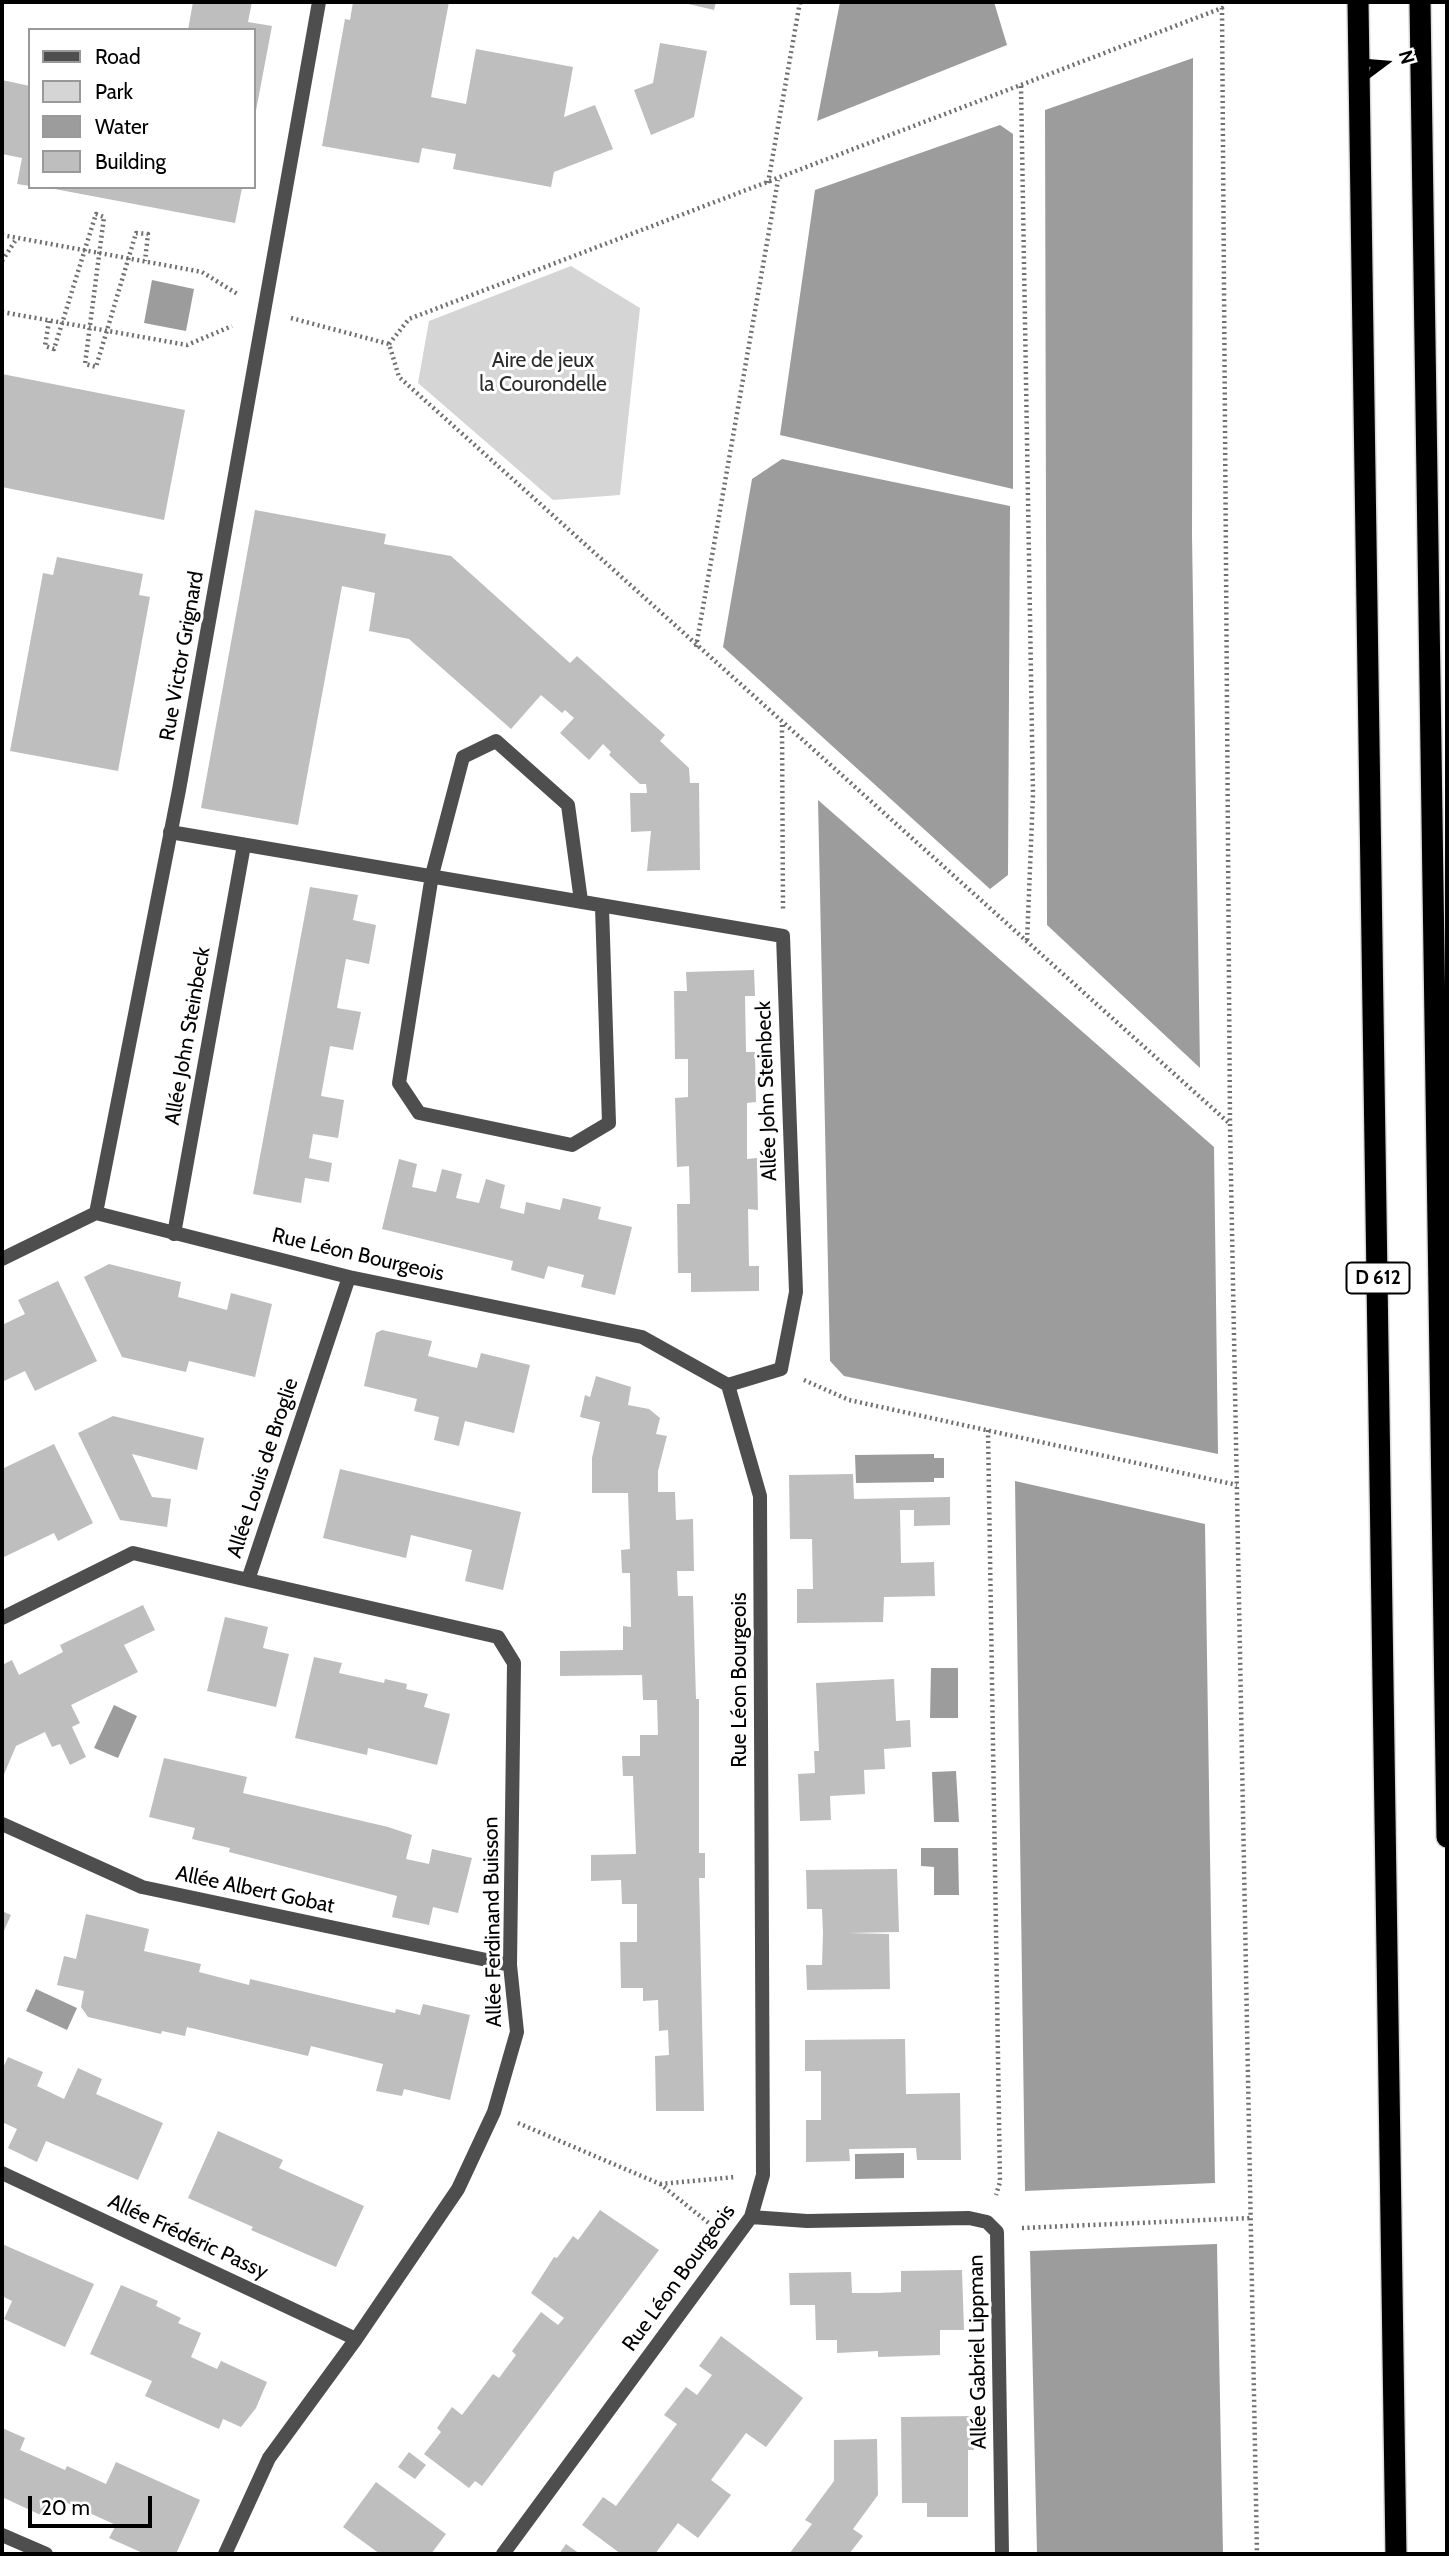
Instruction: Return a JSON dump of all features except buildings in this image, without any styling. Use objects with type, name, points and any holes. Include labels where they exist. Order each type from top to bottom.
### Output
[{"type":"highway","name":"D 612","points":[[1358,2],[1396,2554]]},
{"type":"highway","name":"D 612","points":[[1420,2],[1447,1837]]},
{"type":"street","name":"Rue Victor Grignard","points":[[96,1213],[267,312],[320,2]]},
{"type":"street","points":[[581,901],[568,805],[496,741],[463,757],[432,875],[399,1083],[419,1113],[572,1145],[609,1123],[602,907]]},
{"type":"street","points":[[170,832],[783,936]]},
{"type":"street","name":"Allée John Steinbeck","points":[[174,1234],[244,845]]},
{"type":"street","name":"Allée John Steinbeck","points":[[781,1369],[796,1292],[783,936]]},
{"type":"street","points":[[2,1259],[96,1213]]},
{"type":"street","name":"Rue Léon Bourgeois","points":[[96,1213],[349,1277],[642,1337],[728,1385],[760,1496],[763,2175],[751,2217],[503,2554]]},
{"type":"street","name":"Allée Louis de Broglie","points":[[2,1618],[133,1553],[248,1580],[349,1277]]},
{"type":"street","points":[[728,1385],[781,1369]]},
{"type":"street","name":"Allée Ferdinand Buisson","points":[[225,2554],[270,2458],[356,2339],[458,2189],[494,2112],[517,2032],[510,1965],[514,1663],[498,1637],[248,1580]]},
{"type":"street","name":"Allée Albert Gobat","points":[[2,1824],[142,1887],[510,1965]]},
{"type":"street","name":"Allée Frédéric Passy","points":[[2,2174],[356,2339]]},
{"type":"street","points":[[751,2217],[807,2221],[970,2218],[992,2227]]},
{"type":"street","name":"Allée Gabriel Lippman","points":[[992,2227],[1002,2554]]},
{"type":"street","points":[[2,2535],[47,2554]]},
{"type":"path","points":[[768,183],[800,2]]},
{"type":"path","points":[[389,344],[409,319],[1021,86],[1223,5],[1230,1124],[1258,2554]]},
{"type":"path","points":[[1021,86],[1033,794],[1027,943]]},
{"type":"path","points":[[696,647],[779,179]]},
{"type":"path","points":[[49,321],[46,346],[54,349],[96,214],[104,218],[85,364],[96,367],[136,233],[148,234],[145,261]]},
{"type":"path","points":[[2,235],[202,272],[267,312],[389,344]]},
{"type":"path","points":[[2,261],[17,237]]},
{"type":"path","points":[[2,312],[187,345],[267,312]]},
{"type":"path","points":[[389,344],[399,377],[696,647],[1230,1124]]},
{"type":"path","points":[[782,724],[783,936]]},
{"type":"path","points":[[781,1369],[849,1400],[1237,1485]]},
{"type":"path","points":[[988,1430],[1000,2182],[992,2227],[1251,2218]]},
{"type":"path","points":[[494,2112],[660,2184],[733,2242]]},
{"type":"path","points":[[660,2184],[763,2175]]},
{"type":"green space","name":"Aire de jeux la Courondelle","points":[[571,266],[640,308],[620,495],[553,500],[418,383],[429,321]]},
{"type":"water","points":[[840,2],[994,2],[1007,45],[817,121]]},
{"type":"water","points":[[1193,58],[1192,535],[1200,1068],[1047,925],[1045,110]]},
{"type":"water","points":[[1000,125],[1013,134],[1013,489],[780,435],[815,190]]},
{"type":"water","points":[[152,280],[194,289],[186,331],[144,323]]},
{"type":"water","points":[[782,459],[1010,506],[1008,875],[990,889],[723,647],[752,479]]},
{"type":"water","points":[[818,800],[1214,1147],[1218,1454],[844,1376],[830,1361]]},
{"type":"water","points":[[934,1454],[934,1458],[944,1458],[944,1478],[934,1478],[934,1482],[856,1483],[855,1455]]},
{"type":"water","points":[[1015,1481],[1205,1524],[1215,2183],[1025,2191]]},
{"type":"water","points":[[931,1668],[958,1668],[958,1718],[930,1718]]},
{"type":"water","points":[[114,1705],[137,1716],[118,1758],[94,1748]]},
{"type":"water","points":[[956,1771],[959,1822],[934,1822],[932,1772]]},
{"type":"water","points":[[921,1848],[958,1848],[959,1895],[934,1895],[934,1867],[921,1866]]},
{"type":"water","points":[[36,1989],[77,2008],[67,2030],[26,2011]]},
{"type":"water","points":[[904,2153],[904,2178],[855,2179],[855,2154]]},
{"type":"water","points":[[1217,2244],[1223,2554],[1037,2554],[1030,2251]]}]
